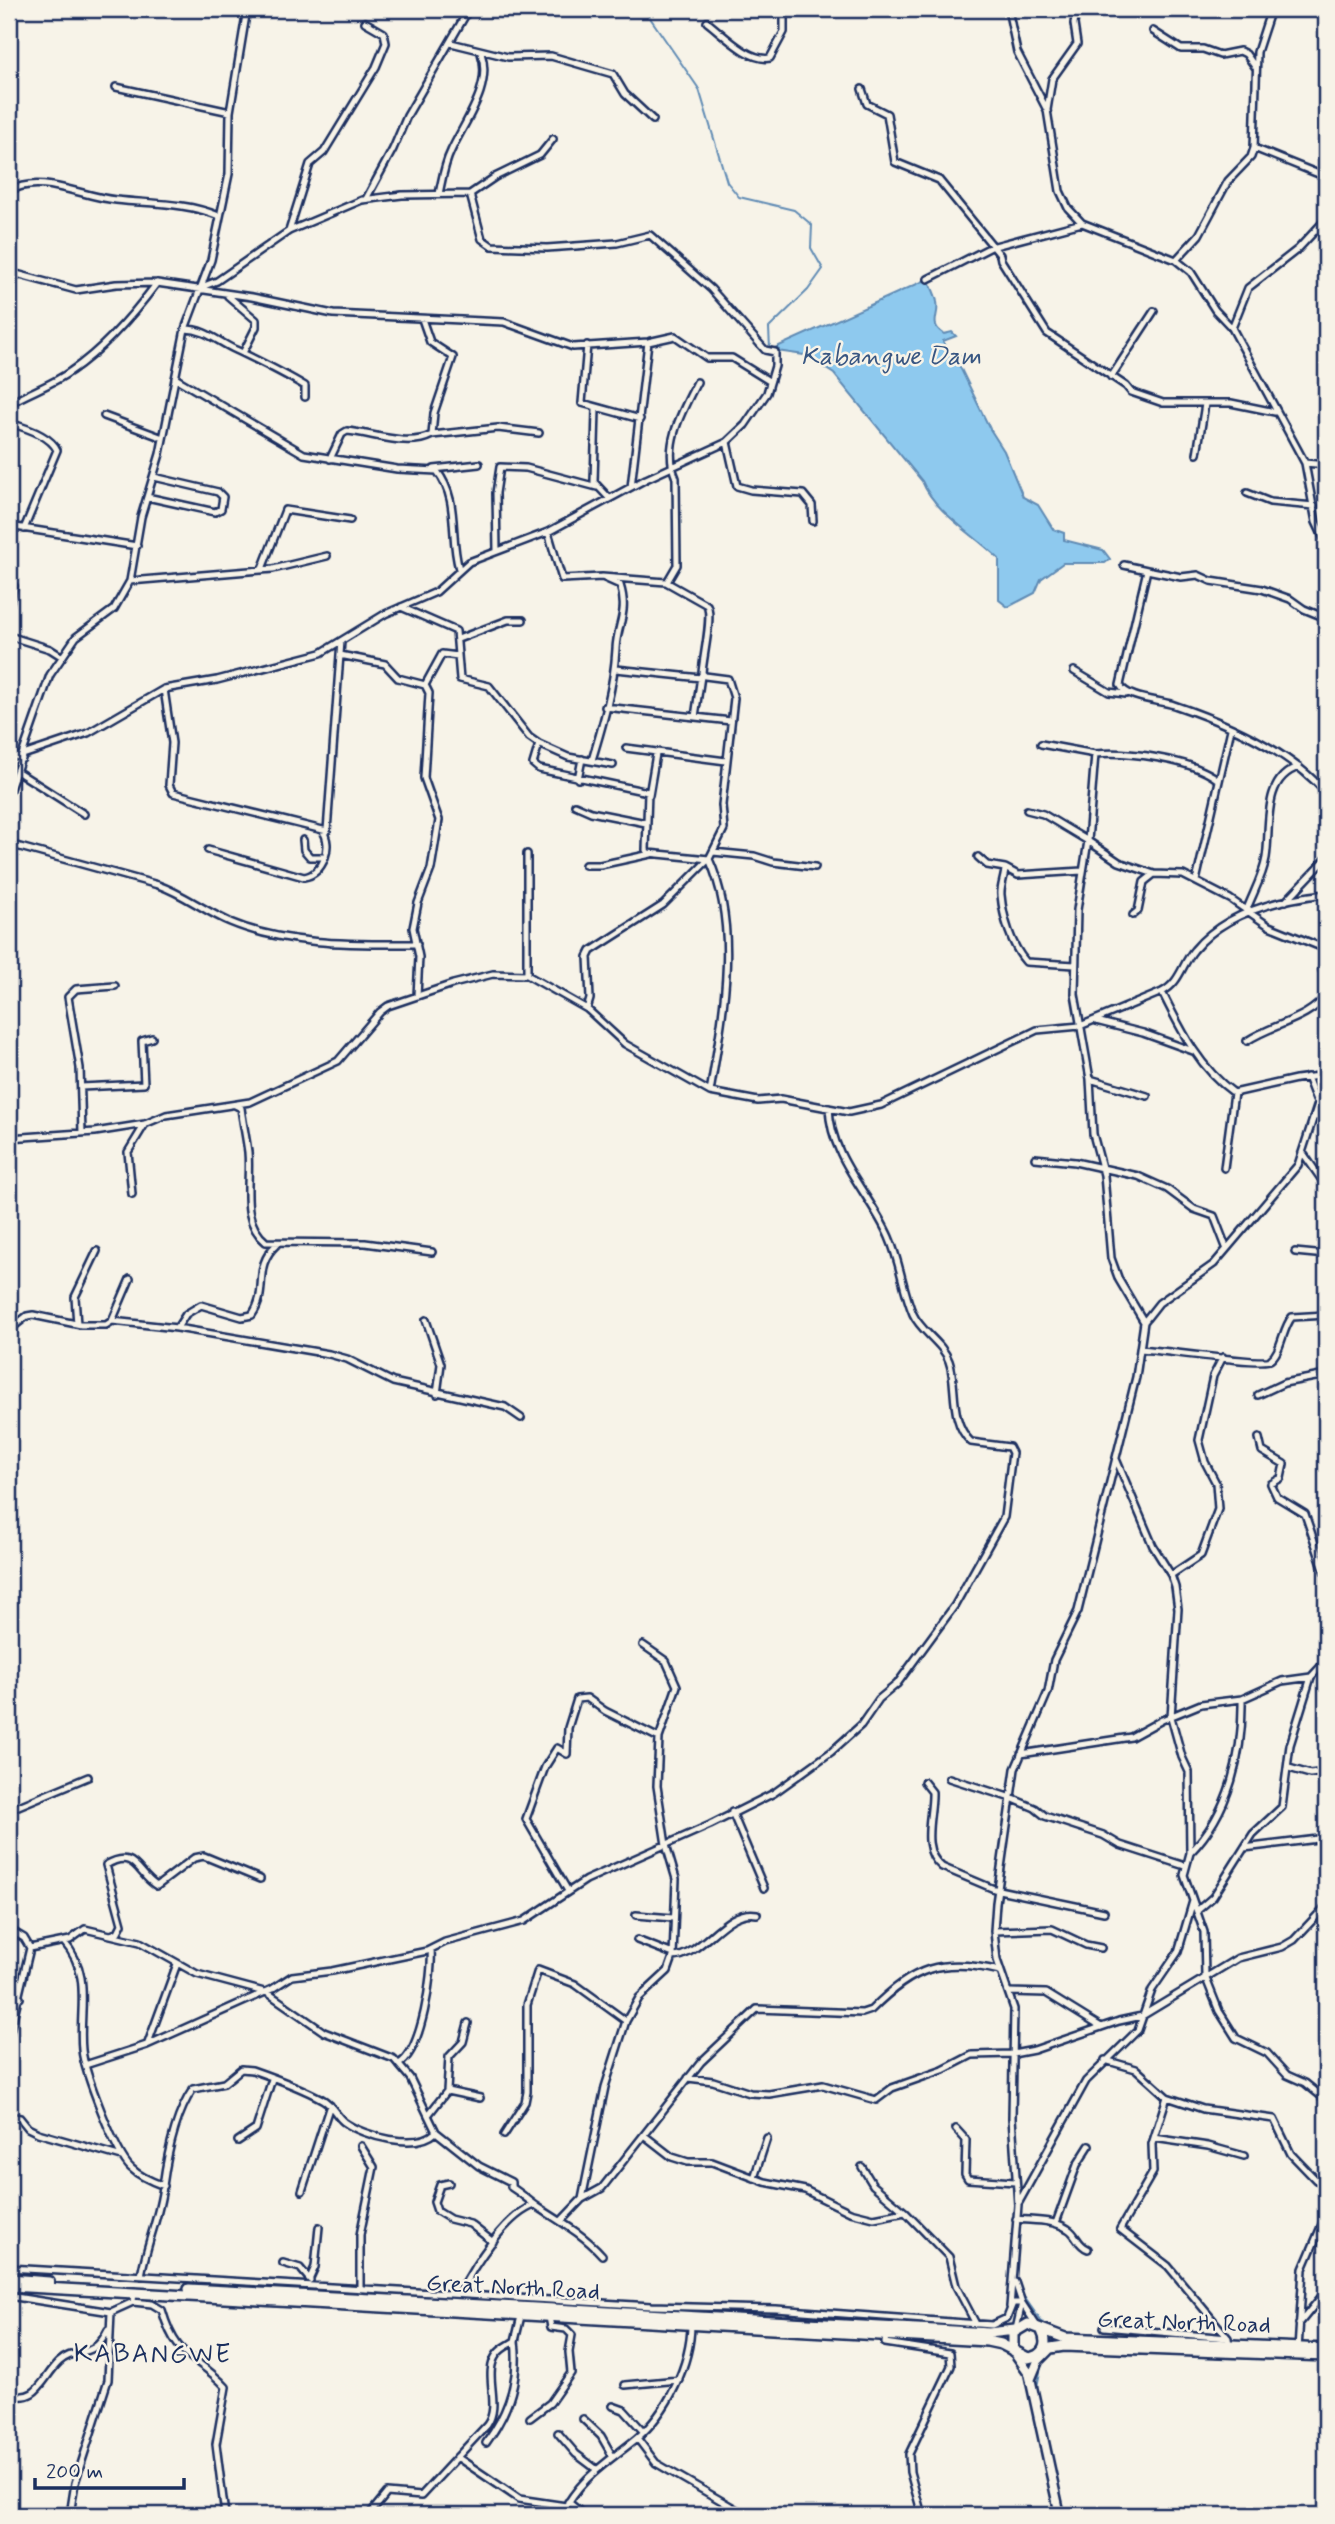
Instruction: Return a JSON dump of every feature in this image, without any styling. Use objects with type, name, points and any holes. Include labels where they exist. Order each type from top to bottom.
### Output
[{"type":"main road","name":"Great North Road","points":[[9,2279],[989,2333],[1016,2330]]},
{"type":"main road","name":"Great North Road","points":[[9,2286],[133,2297],[691,2324],[994,2342],[1014,2352]]},
{"type":"main road","points":[[1030,2381],[1038,2361],[1047,2349],[1040,2329],[1024,2324],[1016,2330],[1011,2340],[1014,2352],[1025,2366],[1030,2381],[1060,2515]]},
{"type":"main road","name":"Great North Road","points":[[1040,2329],[1065,2338],[1229,2344],[1326,2356]]},
{"type":"main road","name":"Great North Road","points":[[1047,2349],[1229,2344]]},
{"type":"main road","name":"Great North Road","points":[[1298,2351],[1326,2348]]},
{"type":"main road","points":[[1014,2352],[1031,2358],[1047,2349]]},
{"type":"street","points":[[9,792],[18,772],[44,686],[61,656],[76,637],[114,609],[130,581],[185,329],[211,260],[229,174],[230,112],[247,9]]},
{"type":"street","points":[[366,199],[407,116],[470,9]]},
{"type":"street","points":[[707,22],[745,50],[766,59],[770,58],[784,32],[784,9]]},
{"type":"street","points":[[1008,9],[1017,52],[1047,110],[1060,191],[1068,208],[1082,223],[1176,260],[1191,272],[1215,310],[1232,328],[1275,412],[1305,463],[1316,522],[1326,543]]},
{"type":"street","points":[[1047,110],[1054,76],[1077,44],[1074,23],[1076,9]]},
{"type":"street","points":[[1176,260],[1199,235],[1227,181],[1251,157],[1254,148],[1256,68],[1262,34],[1271,9]]},
{"type":"street","points":[[289,232],[310,164],[324,152],[383,50],[384,33],[365,22]]},
{"type":"street","points":[[1153,31],[1181,49],[1203,49],[1220,55],[1240,51],[1246,54],[1256,68]]},
{"type":"street","points":[[451,43],[481,53],[516,58],[551,56],[613,74],[625,94],[653,120]]},
{"type":"street","points":[[439,194],[446,162],[470,118],[478,92],[484,67],[481,53]]},
{"type":"street","points":[[116,87],[230,112]]},
{"type":"street","points":[[862,89],[866,104],[887,114],[895,162],[939,180],[1000,255],[1047,333],[1126,386],[1130,393],[1163,403],[1231,404],[1275,412]]},
{"type":"street","points":[[199,288],[217,281],[289,232],[366,199],[470,194],[495,177],[540,155],[553,139]]},
{"type":"street","points":[[1254,148],[1326,177]]},
{"type":"street","points":[[9,191],[20,185],[56,187],[116,200],[179,204],[219,216]]},
{"type":"street","points":[[9,753],[22,757],[88,733],[163,689],[217,680],[306,658],[401,607],[436,593],[459,569],[548,532],[631,487],[727,442],[746,425],[761,403],[775,366],[775,352],[760,345],[711,289],[650,235],[617,243],[547,247],[492,246],[482,239],[470,194]]},
{"type":"street","points":[[1232,328],[1248,288],[1297,249],[1326,219]]},
{"type":"street","points":[[928,279],[992,247],[1082,223]]},
{"type":"street","points":[[9,272],[76,290],[116,284],[157,283],[199,288],[229,296],[252,297],[333,314],[422,319],[444,317],[504,322],[565,345],[648,342],[679,337],[707,358],[732,358],[769,381]]},
{"type":"street","points":[[9,391],[11,402],[69,372],[86,360],[117,331],[157,283]]},
{"type":"street","points":[[229,296],[256,320],[254,331],[243,353]]},
{"type":"street","points":[[1111,377],[1154,310]]},
{"type":"street","points":[[422,319],[430,342],[453,357],[434,413],[432,435]]},
{"type":"street","points":[[185,329],[201,331],[258,358],[305,386],[305,397]]},
{"type":"street","points":[[631,487],[648,342]]},
{"type":"street","points":[[587,345],[582,403],[640,419]]},
{"type":"street","points":[[175,378],[304,454],[397,469],[433,469],[479,464]]},
{"type":"street","points":[[667,582],[677,565],[676,485],[669,456],[697,382]]},
{"type":"street","points":[[1197,454],[1205,404]]},
{"type":"street","points":[[596,409],[597,487]]},
{"type":"street","points":[[104,416],[163,438]]},
{"type":"street","points":[[9,423],[32,431],[54,444],[57,450],[24,529]]},
{"type":"street","points":[[330,459],[342,434],[347,431],[419,440],[432,435],[498,428],[538,433]]},
{"type":"street","points":[[727,442],[737,486],[751,491],[803,494],[811,505],[813,521]]},
{"type":"street","points":[[1305,463],[1326,465]]},
{"type":"street","points":[[497,551],[496,493],[500,467],[526,468],[597,487],[609,499]]},
{"type":"street","points":[[433,469],[440,474],[452,500],[455,515],[453,537],[459,569]]},
{"type":"street","points":[[147,497],[215,512],[221,509],[223,498],[218,492],[153,477]]},
{"type":"street","points":[[1247,494],[1270,502],[1314,506]]},
{"type":"street","points":[[262,569],[285,510],[350,520]]},
{"type":"street","points":[[9,526],[137,545]]},
{"type":"street","points":[[548,532],[562,579],[602,577],[667,582],[709,607],[710,617],[704,640],[695,717]]},
{"type":"street","points":[[130,581],[281,568],[327,556]]},
{"type":"street","points":[[1125,565],[1181,577],[1198,575],[1211,581],[1262,589],[1290,599],[1304,609],[1326,618]]},
{"type":"street","points":[[1129,694],[1120,685],[1133,618],[1147,570]]},
{"type":"street","points":[[592,761],[616,669],[616,649],[624,619],[620,585],[602,577]]},
{"type":"street","points":[[9,606],[14,586]]},
{"type":"street","points":[[401,607],[456,631],[460,679],[481,682],[493,689],[529,737],[568,757],[613,765]]},
{"type":"street","points":[[458,639],[508,621],[523,620]]},
{"type":"street","points":[[9,636],[61,656]]},
{"type":"street","points":[[163,689],[172,743],[169,785],[173,793],[327,831],[341,641]]},
{"type":"street","points":[[425,685],[438,657],[442,654],[458,656]]},
{"type":"street","points":[[340,655],[385,664],[398,678],[425,685],[429,693],[424,778],[439,820],[431,869],[413,928],[417,944],[417,996]]},
{"type":"street","points":[[587,1009],[591,951],[663,905],[709,859],[724,829],[722,805],[734,698],[731,681],[701,675],[616,669]]},
{"type":"street","points":[[1074,670],[1109,692],[1152,697],[1231,729],[1299,767],[1326,793]]},
{"type":"street","points":[[606,707],[731,721]]},
{"type":"street","points":[[1196,881],[1217,779],[1231,729]]},
{"type":"street","points":[[539,744],[533,764],[543,770],[644,791],[649,796]]},
{"type":"street","points":[[1041,744],[1095,754],[1114,752],[1154,758],[1197,768],[1217,779]]},
{"type":"street","points":[[626,748],[726,761]]},
{"type":"street","points":[[651,854],[646,850],[646,823],[656,754]]},
{"type":"street","points":[[1095,754],[1088,841],[1077,910],[1075,994],[1090,1079],[1093,1134],[1103,1169],[1111,1258],[1119,1280],[1144,1322]]},
{"type":"street","points":[[578,779],[582,759]]},
{"type":"street","points":[[1248,911],[1266,858],[1266,820],[1278,782],[1292,769],[1299,767]]},
{"type":"street","points":[[18,772],[84,814]]},
{"type":"street","points":[[575,805],[590,812],[646,823]]},
{"type":"street","points":[[1027,810],[1043,814],[1119,862],[1154,874],[1174,873],[1196,881],[1269,926],[1326,949],[1322,970],[1326,972]]},
{"type":"street","points":[[208,849],[304,877],[318,872],[324,857],[327,842],[322,830]]},
{"type":"street","points":[[303,840],[304,850],[310,857],[324,857]]},
{"type":"street","points":[[9,844],[179,892],[227,921],[259,932],[296,940],[417,944]]},
{"type":"street","points":[[713,852],[815,867]]},
{"type":"street","points":[[527,854],[527,975]]},
{"type":"street","points":[[585,865],[600,865],[651,854],[709,859]]},
{"type":"street","points":[[978,857],[987,865],[1005,868],[1018,875],[1082,872]]},
{"type":"street","points":[[709,859],[723,913],[728,967],[710,1092]]},
{"type":"street","points":[[1284,903],[1326,859]]},
{"type":"street","points":[[1005,868],[1005,882],[1001,893],[1008,930],[1023,958],[1031,964],[1075,965]]},
{"type":"street","points":[[1133,915],[1138,911],[1144,882],[1154,874]]},
{"type":"street","points":[[9,1138],[82,1133],[145,1124],[166,1115],[235,1105],[261,1097],[338,1061],[380,1012],[417,996],[493,974],[527,975],[587,1009],[625,1044],[710,1092],[758,1101],[781,1099],[849,1112],[868,1109],[1037,1030],[1080,1027],[1162,992],[1178,979],[1191,953],[1206,935],[1233,916],[1326,894]]},
{"type":"street","points":[[82,1133],[81,1087],[68,997],[76,989],[115,986]]},
{"type":"street","points":[[1018,2205],[1015,2182],[1014,2009],[1010,1992],[1000,1971],[994,1931],[1015,1769],[1048,1692],[1054,1660],[1078,1611],[1116,1459],[1141,1349],[1144,1322],[1159,1303],[1207,1271],[1231,1240],[1292,1173],[1303,1153],[1316,1102],[1326,1077],[1307,1077],[1234,1093],[1216,1081],[1193,1051],[1162,992]]},
{"type":"street","points":[[1247,1041],[1284,1021],[1313,1011],[1326,995]]},
{"type":"street","points":[[1095,1021],[1143,1033],[1193,1051]]},
{"type":"street","points":[[81,1087],[144,1084],[142,1041],[152,1038]]},
{"type":"street","points":[[1307,1077],[1316,1102]]},
{"type":"street","points":[[1090,1079],[1147,1096]]},
{"type":"street","points":[[1224,1168],[1234,1093]]},
{"type":"street","points":[[235,1105],[241,1108],[248,1150],[248,1210],[253,1227],[267,1242],[365,1243],[432,1252]]},
{"type":"street","points":[[85,2065],[147,2045],[292,1976],[332,1971],[432,1948],[524,1921],[586,1880],[747,1808],[774,1793],[831,1752],[860,1725],[879,1699],[897,1684],[955,1605],[1005,1514],[1010,1450],[971,1442],[963,1432],[952,1391],[949,1360],[914,1317],[904,1276],[889,1237],[836,1149],[829,1108]]},
{"type":"street","points":[[1313,1118],[1326,1113]]},
{"type":"street","points":[[132,1194],[128,1152],[145,1124]]},
{"type":"street","points":[[1303,1153],[1326,1186]]},
{"type":"street","points":[[1035,1158],[1138,1176],[1167,1189],[1194,1209],[1214,1216],[1226,1247]]},
{"type":"street","points":[[1224,1237],[1231,1240]]},
{"type":"street","points":[[177,1328],[186,1314],[201,1305],[242,1317],[252,1315],[261,1296],[262,1262],[277,1244]]},
{"type":"street","points":[[77,1324],[75,1297],[97,1251]]},
{"type":"street","points":[[1295,1252],[1326,1255]]},
{"type":"street","points":[[112,1321],[130,1279]]},
{"type":"street","points":[[9,1324],[13,1327],[33,1315],[99,1326],[112,1321],[177,1328],[329,1354],[347,1359],[378,1377],[437,1394],[505,1407],[521,1418]]},
{"type":"street","points":[[1141,1349],[1257,1363],[1268,1362],[1276,1353],[1292,1317],[1326,1315]]},
{"type":"street","points":[[426,1320],[441,1364],[437,1394]]},
{"type":"street","points":[[1171,1575],[1201,1555],[1218,1509],[1216,1483],[1205,1462],[1199,1440],[1213,1376],[1223,1357]]},
{"type":"street","points":[[1258,1395],[1284,1384],[1326,1375]]},
{"type":"street","points":[[1259,1438],[1262,1451],[1284,1464],[1281,1478],[1273,1481],[1273,1490],[1277,1497],[1305,1514],[1326,1571],[1326,1596]]},
{"type":"street","points":[[1116,1459],[1153,1546],[1171,1575],[1178,1609],[1171,1717],[1189,1772],[1190,1853]]},
{"type":"street","points":[[582,2199],[606,2087],[626,2021],[639,1998],[668,1970],[673,1955],[676,1879],[666,1845],[657,1786],[659,1738],[677,1686],[666,1661],[643,1645]]},
{"type":"street","points":[[1198,1910],[1213,1898],[1253,1834],[1282,1807],[1290,1745],[1311,1677],[1326,1664]]},
{"type":"street","points":[[1021,1754],[1131,1737],[1201,1704],[1242,1699],[1282,1681],[1311,1677]]},
{"type":"street","points":[[568,1891],[526,1819],[545,1767],[558,1748],[567,1754],[572,1707],[577,1699],[587,1698],[605,1712],[659,1738]]},
{"type":"street","points":[[1242,1699],[1242,1738],[1235,1775],[1211,1825],[1190,1853],[1185,1866],[1184,1875],[1204,1932],[1205,1976],[1219,2011],[1236,2038],[1267,2053],[1287,2075],[1305,2083],[1326,2100]]},
{"type":"street","points":[[1289,1768],[1310,1774],[1326,1772]]},
{"type":"street","points":[[9,1810],[88,1777]]},
{"type":"street","points":[[950,1778],[1011,1798],[1045,1816],[1185,1866]]},
{"type":"street","points":[[924,1782],[932,1792],[928,1838],[936,1863],[998,1890],[1104,1912]]},
{"type":"street","points":[[733,1812],[764,1888]]},
{"type":"street","points":[[1244,1848],[1326,1838]]},
{"type":"street","points":[[111,1935],[118,1933],[122,1924],[106,1865],[114,1861],[123,1860],[137,1864],[155,1885],[194,1858],[204,1856],[260,1879]]},
{"type":"street","points":[[9,2268],[652,2306],[776,2309],[976,2324],[1003,2322],[1010,2307],[1014,2280],[1016,2219],[1022,2193],[1040,2168],[1086,2081],[1138,2030],[1152,1990],[1178,1952],[1194,1901]]},
{"type":"street","points":[[688,2078],[707,2079],[732,2089],[759,2093],[823,2085],[852,2091],[873,2101],[892,2088],[933,2074],[972,2055],[1013,2054],[1142,2016],[1238,1958],[1282,1947],[1294,1940],[1326,1906]]},
{"type":"street","points":[[637,1940],[673,1955],[686,1956],[705,1939],[742,1916],[757,1914]]},
{"type":"street","points":[[1317,1914],[1326,1917]]},
{"type":"street","points":[[636,1915],[673,1918]]},
{"type":"street","points":[[9,1929],[24,1938],[30,1948],[9,2036]]},
{"type":"street","points":[[30,1948],[64,1942],[85,1929],[144,1943],[177,1964],[218,1981],[262,1991],[282,2001],[324,2032],[379,2052],[399,2064],[410,2078],[436,2133],[479,2166],[511,2182],[511,2187],[530,2199],[535,2206],[562,2220],[602,2255]]},
{"type":"street","points":[[994,1931],[1052,1929],[1086,1945],[1101,1948]]},
{"type":"street","points":[[64,1942],[73,1952],[84,1987],[82,2047],[85,2065],[116,2149],[131,2168],[164,2186]]},
{"type":"street","points":[[399,2064],[411,2051],[422,2014],[432,1948]]},
{"type":"street","points":[[562,2220],[582,2199],[602,2188],[688,2078],[757,2009],[862,2013],[871,2010],[919,1970],[957,1963],[1000,1971]]},
{"type":"street","points":[[147,2045],[177,1964]]},
{"type":"street","points":[[504,2135],[525,2102],[527,2005],[538,1969],[575,1984],[626,2021]]},
{"type":"street","points":[[1010,1992],[1046,1993],[1101,2027]]},
{"type":"street","points":[[9,1996],[20,1998]]},
{"type":"street","points":[[429,2114],[447,2091],[449,2057],[463,2042],[468,2023]]},
{"type":"street","points":[[1105,2060],[1136,2069],[1167,2097],[1203,2109],[1274,2119],[1291,2154],[1316,2180],[1326,2184]]},
{"type":"street","points":[[141,2276],[148,2238],[164,2186],[165,2166],[181,2114],[193,2089],[224,2083],[241,2069],[252,2070],[305,2091],[330,2105],[340,2119],[360,2130],[403,2140],[423,2140],[436,2133]]},
{"type":"street","points":[[238,2141],[256,2129],[272,2079]]},
{"type":"street","points":[[447,2091],[480,2098]]},
{"type":"street","points":[[1167,2097],[1154,2138],[1153,2172],[1120,2229],[1168,2266],[1229,2344]]},
{"type":"street","points":[[302,2191],[317,2137],[330,2105]]},
{"type":"street","points":[[9,2116],[20,2118],[28,2128],[38,2133],[122,2157]]},
{"type":"street","points":[[956,2129],[966,2140],[965,2174],[968,2179],[1015,2182]]},
{"type":"street","points":[[645,2136],[672,2157],[688,2162],[712,2162],[754,2178],[805,2190],[864,2216],[881,2217],[905,2212]]},
{"type":"street","points":[[754,2178],[767,2138]]},
{"type":"street","points":[[1154,2138],[1208,2146],[1244,2156]]},
{"type":"street","points":[[360,2290],[360,2235],[373,2166],[361,2146]]},
{"type":"street","points":[[1056,2223],[1077,2165],[1088,2146]]},
{"type":"street","points":[[862,2167],[873,2185],[905,2212],[949,2257],[956,2286],[976,2324]]},
{"type":"street","points":[[449,2183],[440,2185],[435,2197],[437,2211],[450,2219],[470,2224],[493,2242]]},
{"type":"street","points":[[460,2293],[469,2275],[517,2214],[535,2206]]},
{"type":"street","points":[[1298,2351],[1303,2269],[1307,2252],[1326,2215]]},
{"type":"street","points":[[1016,2219],[1056,2223],[1071,2231],[1080,2245],[1088,2249]]},
{"type":"street","points":[[309,2286],[315,2267],[319,2227]]},
{"type":"street","points":[[283,2263],[299,2268],[310,2278]]},
{"type":"street","points":[[1014,2280],[1022,2303],[1040,2329]]},
{"type":"street","points":[[46,2304],[49,2288]]},
{"type":"street","points":[[1299,2324],[1307,2319],[1326,2291]]},
{"type":"street","points":[[9,2296],[46,2304],[111,2312],[133,2297],[162,2310],[170,2336],[179,2350],[226,2387],[216,2444],[225,2515]]},
{"type":"street","points":[[1010,2307],[1013,2303],[1022,2303]]},
{"type":"street","points":[[1016,2330],[1022,2303]]},
{"type":"street","points":[[70,2515],[75,2483],[108,2380],[111,2312]]},
{"type":"street","points":[[486,2443],[501,2424],[509,2404],[517,2358],[515,2341],[521,2316]]},
{"type":"street","points":[[530,2418],[550,2403],[571,2373],[569,2352],[572,2335],[570,2331],[551,2327],[549,2317]]},
{"type":"street","points":[[561,2515],[573,2491],[596,2469],[637,2438],[679,2380],[688,2353],[691,2324]]},
{"type":"street","points":[[9,2394],[29,2396],[37,2391],[60,2361],[94,2348],[109,2327]]},
{"type":"street","points":[[1104,2327],[1229,2344]]},
{"type":"street","points":[[886,2335],[885,2343],[950,2353],[952,2357],[951,2366],[909,2454],[910,2472],[922,2515]]},
{"type":"street","points":[[369,2515],[387,2493],[421,2496],[491,2420],[492,2364],[500,2350],[515,2341]]},
{"type":"street","points":[[625,2385],[679,2380]]},
{"type":"street","points":[[613,2406],[621,2407],[643,2431]]},
{"type":"street","points":[[583,2419],[601,2436],[613,2457]]},
{"type":"street","points":[[558,2433],[576,2454],[596,2469]]},
{"type":"street","points":[[637,2438],[656,2463],[746,2515]]},
{"type":"street","points":[[457,2457],[519,2499],[567,2504],[584,2515]]},
{"type":"water","name":"Kabangwe Dam","points":[[928,279],[938,307],[937,327],[944,334],[952,332],[956,336],[943,341],[947,352],[960,355],[958,363],[990,429],[1004,451],[1023,497],[1038,505],[1053,529],[1064,533],[1064,540],[1103,550],[1110,559],[1105,563],[1063,563],[1041,579],[1035,593],[1008,607],[999,600],[999,559],[936,503],[922,481],[834,374],[804,355],[770,350]]},
{"type":"waterway","points":[[644,9],[699,89],[727,182],[739,197],[794,210],[812,225],[811,248],[823,269],[808,290],[769,328],[770,349]]},
{"type":"waterway","points":[[1022,2294],[1041,2321],[1050,2328]]},
{"type":"waterway","points":[[1089,2334],[1143,2336]]},
{"type":"waterway","points":[[1065,2350],[1144,2355]]},
{"type":"waterway","points":[[1042,2362],[1037,2387],[1052,2459]]},
{"type":"district","name":"KABANGWE","points":[[153,2355]]}]
